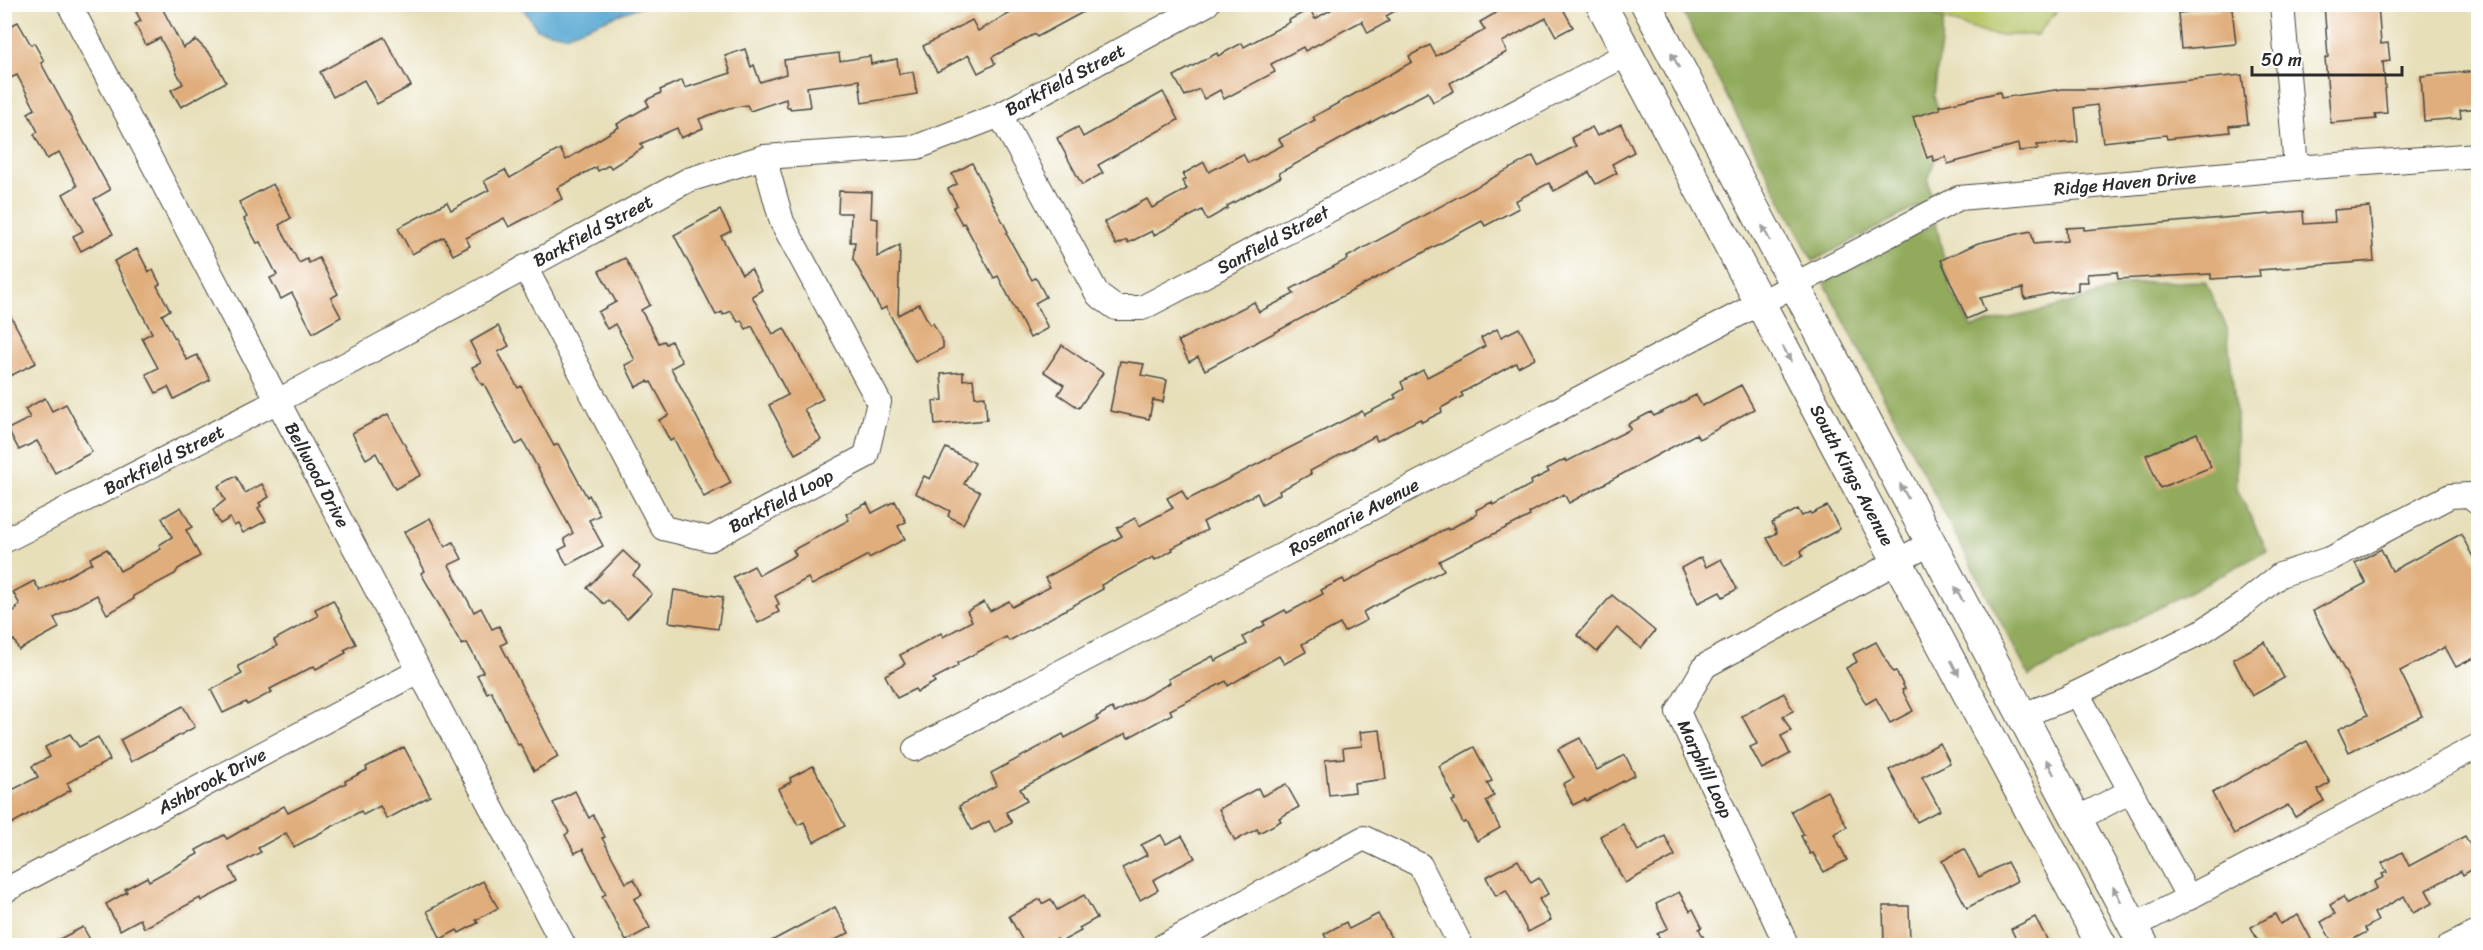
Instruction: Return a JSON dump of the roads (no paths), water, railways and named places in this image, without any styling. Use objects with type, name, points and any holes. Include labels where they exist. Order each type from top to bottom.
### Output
[{"type":"main road","name":"South Kings Avenue","points":[[1601,4],[2102,945]]},
{"type":"main road","name":"South Kings Avenue","points":[[1646,4],[2139,936]]},
{"type":"main road","points":[[2043,836],[2076,819]]},
{"type":"street","name":"Bellwood Drive","points":[[69,4],[419,671],[558,943]]},
{"type":"street","name":"Barkfield Street","points":[[6,536],[278,401],[688,180],[764,157],[917,147],[1000,115],[1208,4]]},
{"type":"street","points":[[2282,4],[2296,168]]},
{"type":"street","name":"Sanfield Street","points":[[1000,115],[1098,295],[1116,308],[1142,308],[1627,54]]},
{"type":"street","name":"Ridge Haven Drive","points":[[1793,285],[1959,198],[2296,168],[2478,155]]},
{"type":"street","name":"Barkfield Loop","points":[[525,267],[663,528],[710,539],[866,456],[879,402],[783,222],[764,157]]},
{"type":"street","name":"Rosemarie Avenue","points":[[915,749],[1793,285]]},
{"type":"street","points":[[2023,715],[2077,693],[2201,632],[2244,604],[2280,574],[2332,558],[2450,496],[2469,495],[2478,502]]},
{"type":"street","name":"Marphill Loop","points":[[1787,945],[1678,712],[1705,666],[1931,543]]},
{"type":"street","name":"Ashbrook Drive","points":[[4,891],[419,671]]},
{"type":"street","points":[[2077,693],[2189,898]]},
{"type":"street","points":[[2139,936],[2189,898],[2478,746]]},
{"type":"street","points":[[2076,819],[2131,792]]},
{"type":"street","points":[[1163,945],[1364,838],[1420,865],[1461,945]]},
{"type":"street","points":[[2452,945],[2478,932]]},
{"type":"water","points":[[521,5],[644,5],[565,35],[537,29]]}]
